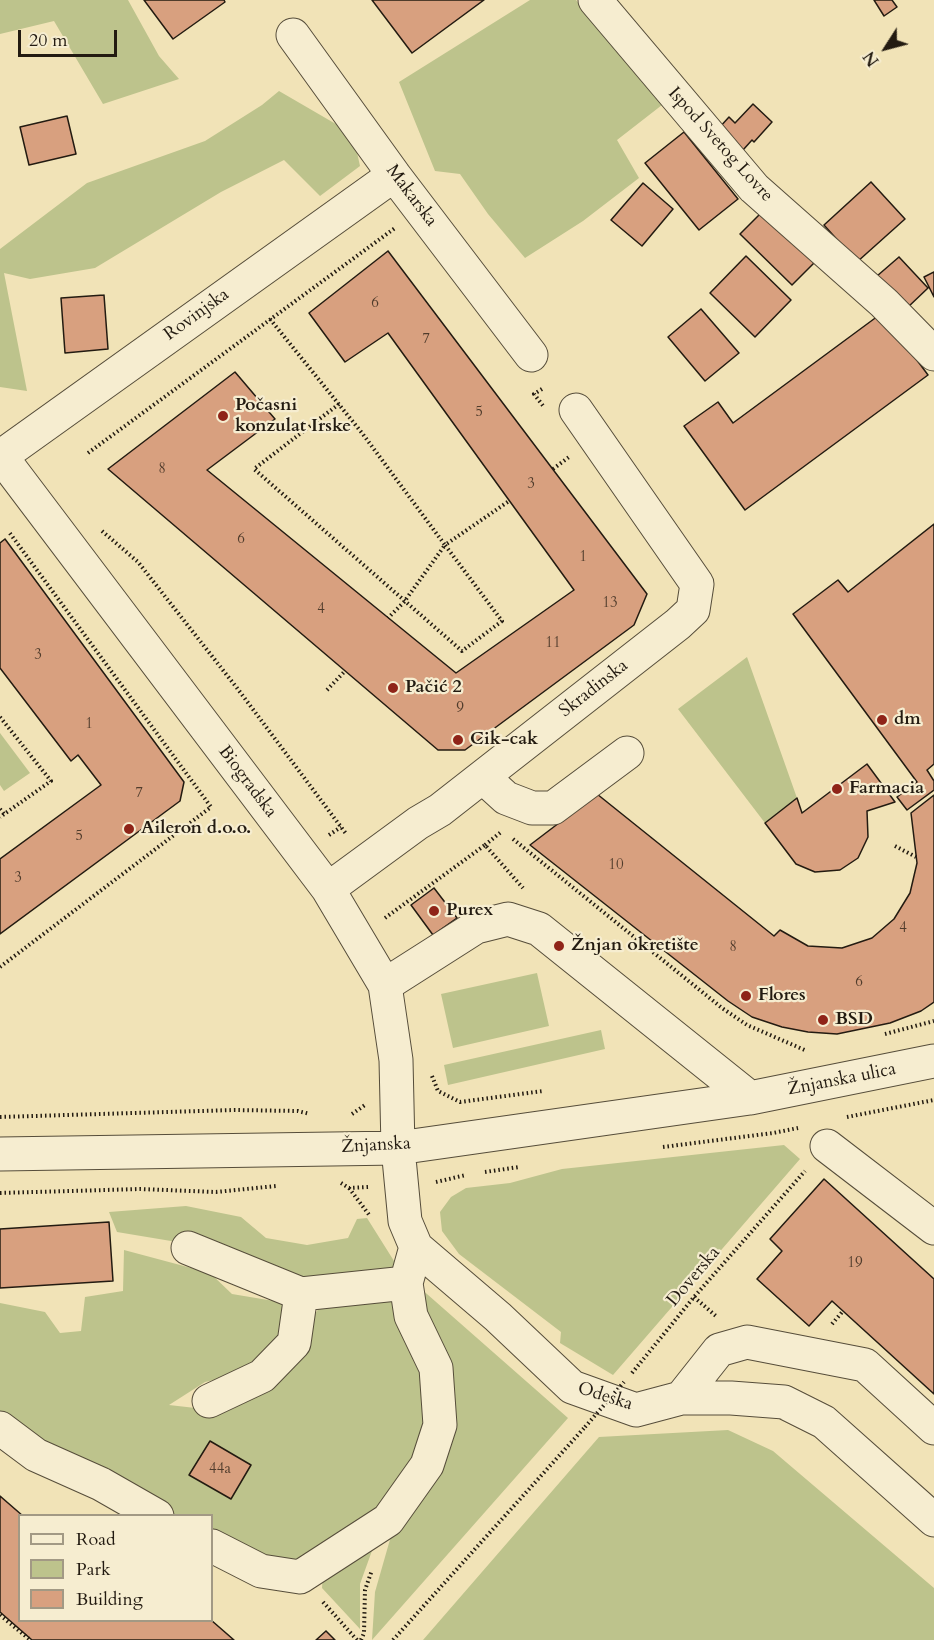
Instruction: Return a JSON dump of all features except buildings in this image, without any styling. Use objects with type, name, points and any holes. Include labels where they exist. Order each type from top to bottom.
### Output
[{"type":"street","name":"Ispod Svetog Lovre","points":[[595,0],[754,188],[884,303],[934,354]]},
{"type":"street","name":"Makarska","points":[[293,35],[394,175],[531,355]]},
{"type":"street","name":"Rovinjska","points":[[0,456],[394,175]]},
{"type":"street","name":"Skradinska","points":[[328,889],[418,823],[440,810],[693,610],[697,584],[576,410]]},
{"type":"street","name":"Biogradska","points":[[0,456],[328,889],[385,985],[396,1060],[398,1148]]},
{"type":"street","points":[[483,777],[506,798],[532,808],[553,808],[627,753]]},
{"type":"street","points":[[385,985],[476,927],[508,919],[519,922],[539,929],[750,1098]]},
{"type":"street","name":"Žnjanska ulica","points":[[750,1098],[934,1061]]},
{"type":"street","name":"Žnjanska","points":[[0,1154],[398,1148],[750,1098]]},
{"type":"street","points":[[827,1146],[934,1228]]},
{"type":"street","name":"Odeska","points":[[398,1148],[405,1221],[416,1247],[498,1317],[572,1387],[636,1410],[681,1398],[731,1398],[784,1402],[824,1422],[934,1520]]},
{"type":"street","points":[[213,1547],[261,1571],[300,1577],[388,1521],[428,1465],[440,1425],[436,1368],[411,1316],[406,1283],[416,1247]]},
{"type":"street","points":[[188,1248],[301,1294],[406,1283]]},
{"type":"street","points":[[208,1401],[262,1376],[294,1343],[301,1294]]},
{"type":"street","points":[[681,1398],[719,1350],[747,1342],[865,1365],[934,1428]]},
{"type":"street","points":[[0,1428],[36,1455],[101,1484],[155,1514]]},
{"type":"path","points":[[88,453],[398,226]]},
{"type":"path","points":[[270,319],[339,404],[502,621],[462,651],[254,469],[339,404]]},
{"type":"path","points":[[553,469],[576,451]]},
{"type":"path","points":[[388,618],[404,602],[445,545],[509,501]]},
{"type":"path","points":[[0,967],[211,807],[9,532]]},
{"type":"path","points":[[327,690],[345,671]]},
{"type":"path","points":[[0,717],[51,781],[2,815],[0,808]]},
{"type":"path","points":[[512,838],[722,1008],[761,1032],[808,1052]]},
{"type":"path","points":[[896,846],[916,857]]},
{"type":"path","points":[[350,1116],[363,1105],[397,1103]]},
{"type":"path","points":[[0,1117],[234,1110],[298,1111],[319,1117]]},
{"type":"path","name":"Doverska","points":[[393,1640],[585,1427],[748,1234],[827,1146]]},
{"type":"path","points":[[300,1577],[359,1640],[364,1633],[365,1590],[372,1569]]},
{"type":"path","points":[[0,1615],[28,1639]]},
{"type":"green space","points":[[0,0],[128,0],[159,56],[179,79],[103,104],[54,21],[0,34]]},
{"type":"green space","points":[[530,0],[576,0],[662,105],[617,140],[639,178],[583,221],[525,258],[488,214],[460,174],[435,171],[399,82]]},
{"type":"green space","points":[[279,91],[353,134],[360,166],[320,196],[284,160],[221,192],[95,268],[30,279],[4,273],[27,391],[0,387],[0,249],[87,183],[205,141],[262,105]]},
{"type":"green space","points":[[747,657],[797,798],[765,823],[678,709]]},
{"type":"green space","points":[[0,733],[30,773],[4,791],[0,785]]},
{"type":"green space","points":[[537,973],[549,1026],[453,1048],[441,994]]},
{"type":"green space","points":[[601,1030],[605,1049],[448,1085],[444,1065]]},
{"type":"green space","points":[[784,1145],[800,1159],[613,1375],[560,1343],[561,1332],[459,1254],[442,1231],[440,1212],[451,1197],[466,1188],[510,1183],[562,1169]]},
{"type":"green space","points":[[186,1206],[241,1217],[266,1238],[307,1245],[348,1238],[357,1219],[367,1218],[394,1261],[394,1267],[382,1274],[302,1287],[183,1243],[117,1232],[109,1212]]},
{"type":"green space","points":[[124,1250],[210,1273],[232,1294],[292,1304],[286,1343],[259,1370],[205,1382],[169,1405],[213,1410],[288,1370],[321,1304],[392,1294],[418,1351],[426,1410],[419,1458],[384,1515],[299,1571],[261,1565],[213,1540],[213,1514],[167,1514],[43,1452],[0,1422],[0,1303],[45,1312],[60,1333],[81,1331],[85,1297],[123,1291]]},
{"type":"green space","points":[[419,1287],[568,1418],[372,1640],[375,1592],[393,1529],[448,1433],[453,1377],[420,1310]]},
{"type":"green space","points":[[728,1430],[773,1451],[934,1588],[934,1640],[423,1640],[599,1437]]},
{"type":"green space","points":[[378,1534],[360,1584],[360,1629],[322,1588],[323,1574]]},
{"type":"place","name":"Počasni konzulat Irske","points":[[223,416]]},
{"type":"place","name":"Pačić 2","points":[[393,688]]},
{"type":"place","name":"dm","points":[[882,720]]},
{"type":"place","name":"Cik-cak","points":[[458,740]]},
{"type":"place","name":"Farmacia","points":[[837,789]]},
{"type":"place","name":"Aileron d.o.o.","points":[[129,829]]},
{"type":"place","name":"Purex","points":[[434,911]]},
{"type":"place","name":"Žnjan okretište","points":[[559,946]]},
{"type":"place","name":"Flores","points":[[746,996]]},
{"type":"place","name":"BSD","points":[[823,1020]]}]
